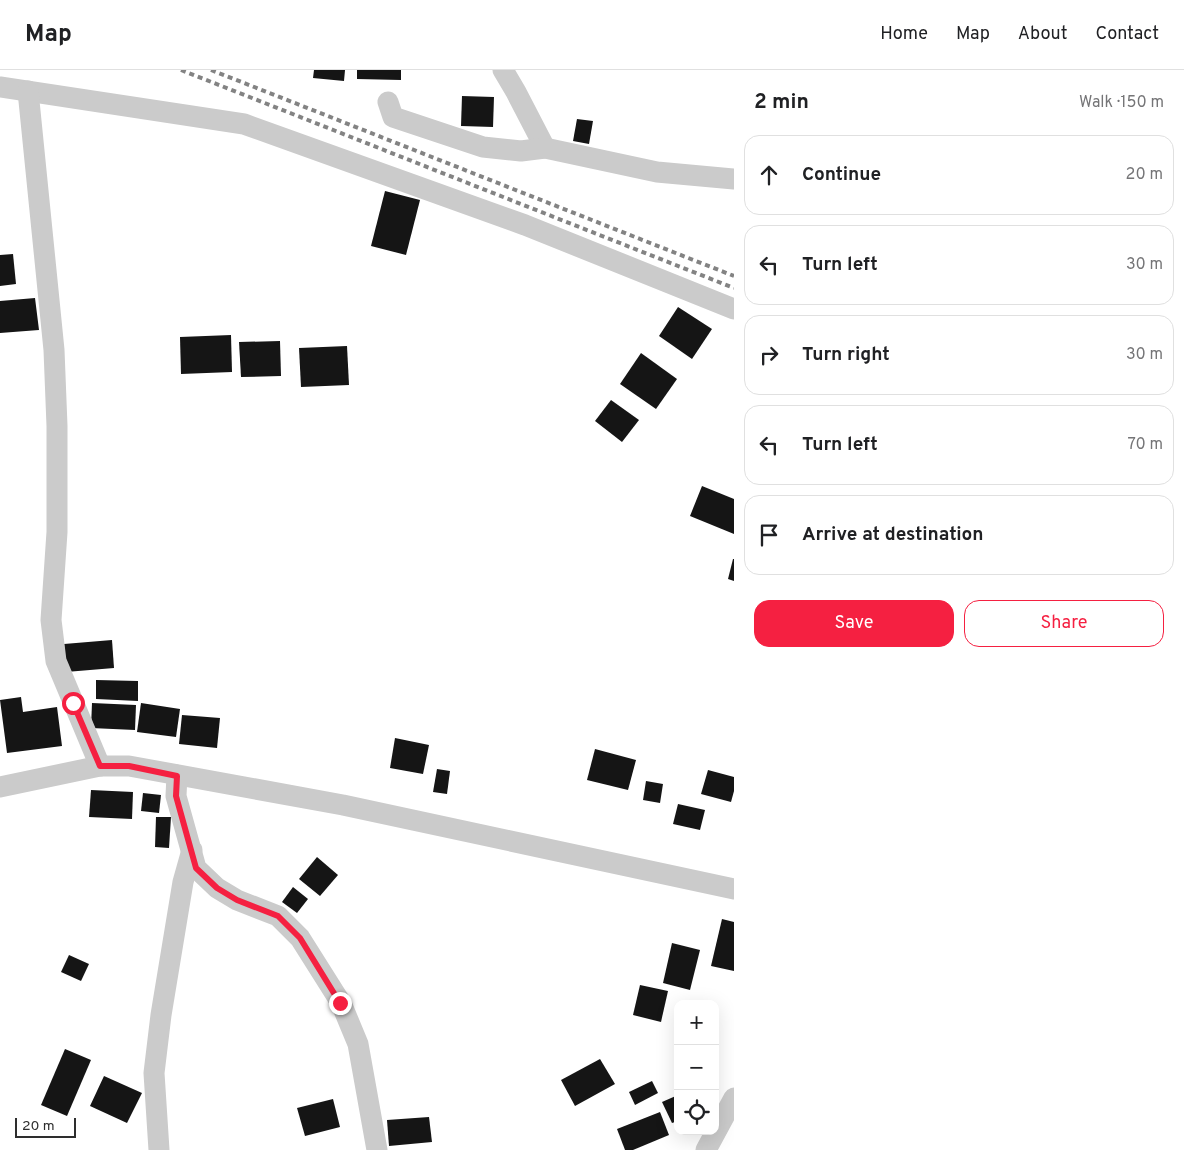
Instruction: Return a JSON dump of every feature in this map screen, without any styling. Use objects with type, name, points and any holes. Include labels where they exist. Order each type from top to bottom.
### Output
[{"type":"street","points":[[502,70],[516,92],[545,148]]},
{"type":"street","points":[[100,766],[56,661],[51,620],[57,532],[57,426],[54,350],[10,84],[244,124],[525,225],[734,309]]},
{"type":"street","points":[[388,102],[393,118],[483,146],[520,151],[545,148],[657,172],[734,179]]},
{"type":"street","points":[[0,787],[100,766],[129,766],[343,805],[734,889]]},
{"type":"street","points":[[177,776],[176,796],[196,868],[217,888],[237,900],[278,916],[300,938],[336,995],[358,1044],[377,1150]]},
{"type":"street","points":[[158,1150],[154,1072],[183,882],[192,850]]},
{"type":"street","points":[[706,1150],[734,1098]]},
{"type":"building","points":[[314,70],[345,70],[344,81],[313,78]]},
{"type":"building","points":[[357,70],[401,70],[401,80],[357,79]]},
{"type":"building","points":[[462,96],[494,97],[493,127],[461,126]]},
{"type":"building","points":[[577,119],[593,121],[589,144],[573,141]]},
{"type":"building","points":[[385,191],[420,200],[406,255],[371,246]]},
{"type":"building","points":[[13,254],[16,284],[0,286],[0,255]]},
{"type":"building","points":[[35,298],[39,330],[0,333],[0,301]]},
{"type":"building","points":[[678,307],[712,329],[692,359],[659,336]]},
{"type":"building","points":[[231,335],[232,372],[181,374],[180,337]]},
{"type":"building","points":[[280,341],[281,376],[241,377],[239,342]]},
{"type":"building","points":[[347,346],[349,385],[301,387],[299,348]]},
{"type":"building","points":[[641,353],[677,379],[656,409],[620,384]]},
{"type":"building","points":[[611,400],[639,420],[622,442],[595,421]]},
{"type":"building","points":[[702,486],[734,499],[734,534],[690,516]]},
{"type":"building","points":[[734,559],[734,581],[728,579]]},
{"type":"building","points":[[112,640],[114,668],[66,672],[64,644]]},
{"type":"building","points":[[96,680],[138,681],[138,701],[96,699]]},
{"type":"building","points":[[21,697],[23,712],[57,707],[62,746],[7,753],[0,700]]},
{"type":"building","points":[[92,703],[136,705],[135,730],[91,728]]},
{"type":"building","points":[[141,703],[180,709],[176,737],[137,732]]},
{"type":"building","points":[[182,715],[220,718],[217,748],[179,744]]},
{"type":"building","points":[[395,738],[429,745],[423,774],[390,768]]},
{"type":"building","points":[[595,749],[636,760],[628,790],[587,780]]},
{"type":"building","points":[[437,769],[450,771],[447,794],[433,792]]},
{"type":"building","points":[[708,770],[734,777],[734,791],[731,802],[701,794]]},
{"type":"building","points":[[646,781],[663,784],[660,803],[643,800]]},
{"type":"building","points":[[91,790],[133,792],[132,819],[89,817]]},
{"type":"building","points":[[143,793],[161,795],[159,813],[141,811]]},
{"type":"building","points":[[678,804],[705,810],[700,830],[673,824]]},
{"type":"building","points":[[156,817],[171,817],[169,848],[155,847]]},
{"type":"building","points":[[317,857],[338,875],[320,896],[299,879]]},
{"type":"building","points":[[293,887],[308,899],[297,913],[282,902]]},
{"type":"building","points":[[722,919],[734,922],[734,971],[711,966]]},
{"type":"building","points":[[672,943],[700,950],[690,990],[663,983]]},
{"type":"building","points":[[69,955],[89,964],[81,981],[61,972]]},
{"type":"building","points":[[640,985],[668,991],[661,1022],[633,1015]]},
{"type":"building","points":[[65,1049],[91,1060],[67,1116],[41,1105]]},
{"type":"building","points":[[600,1059],[615,1084],[575,1106],[561,1080]]},
{"type":"building","points":[[104,1076],[142,1093],[127,1123],[90,1106]]},
{"type":"building","points":[[652,1081],[658,1093],[635,1105],[629,1092]]},
{"type":"building","points":[[674,1097],[674,1122],[672,1123],[662,1102]]},
{"type":"building","points":[[333,1099],[340,1127],[305,1136],[297,1108]]},
{"type":"building","points":[[660,1112],[669,1135],[633,1150],[625,1150],[617,1129]]},
{"type":"building","points":[[429,1117],[432,1142],[389,1146],[387,1120]]},
{"type":"railway","points":[[181,70],[734,288]]},
{"type":"railway","points":[[211,70],[734,276]]},
{"type":"route","points":[[73,703],[100,766],[129,766],[177,776],[176,796],[196,868],[217,888],[237,900],[278,916],[300,938],[340,1003]]}]
